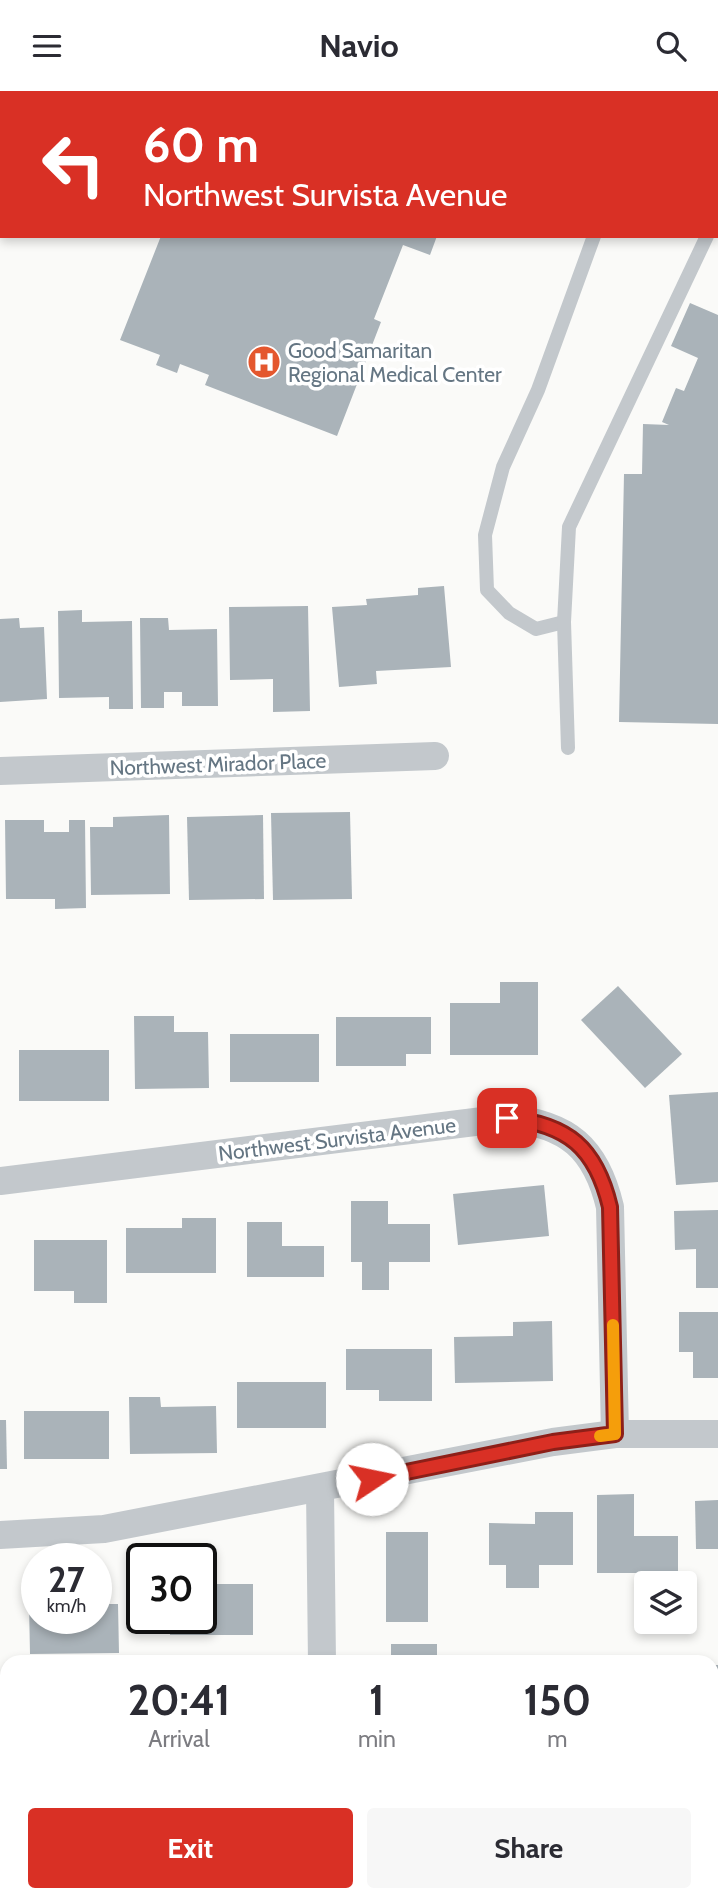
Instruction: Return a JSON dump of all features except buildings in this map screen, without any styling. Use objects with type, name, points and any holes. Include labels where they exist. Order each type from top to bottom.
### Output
[{"type":"street","name":"Northwest Mirador Place","points":[[0,771],[435,757]]},
{"type":"street","name":"Northwest Survista Avenue","points":[[0,1181],[507,1118],[537,1121],[565,1133],[580,1146],[603,1178],[610,1207],[615,1434]]},
{"type":"street","points":[[0,1535],[104,1529],[553,1442],[615,1434],[718,1434]]},
{"type":"street","points":[[320,1489],[321,1655]]},
{"type":"lane","points":[[564,622],[536,629],[509,613],[487,590],[485,535],[503,467],[538,390],[593,238]]},
{"type":"lane","points":[[568,748],[564,622],[569,527],[706,238]]},
{"type":"slow traffic","points":[[600,1436],[615,1434],[613,1325]]},
{"type":"place","name":"Good Samaritan Regional Medical Center","points":[[264,362]]},
{"type":"route","points":[[372,1479],[553,1442],[615,1434],[610,1207],[603,1178],[587,1152],[565,1133],[537,1121],[507,1118]]}]
